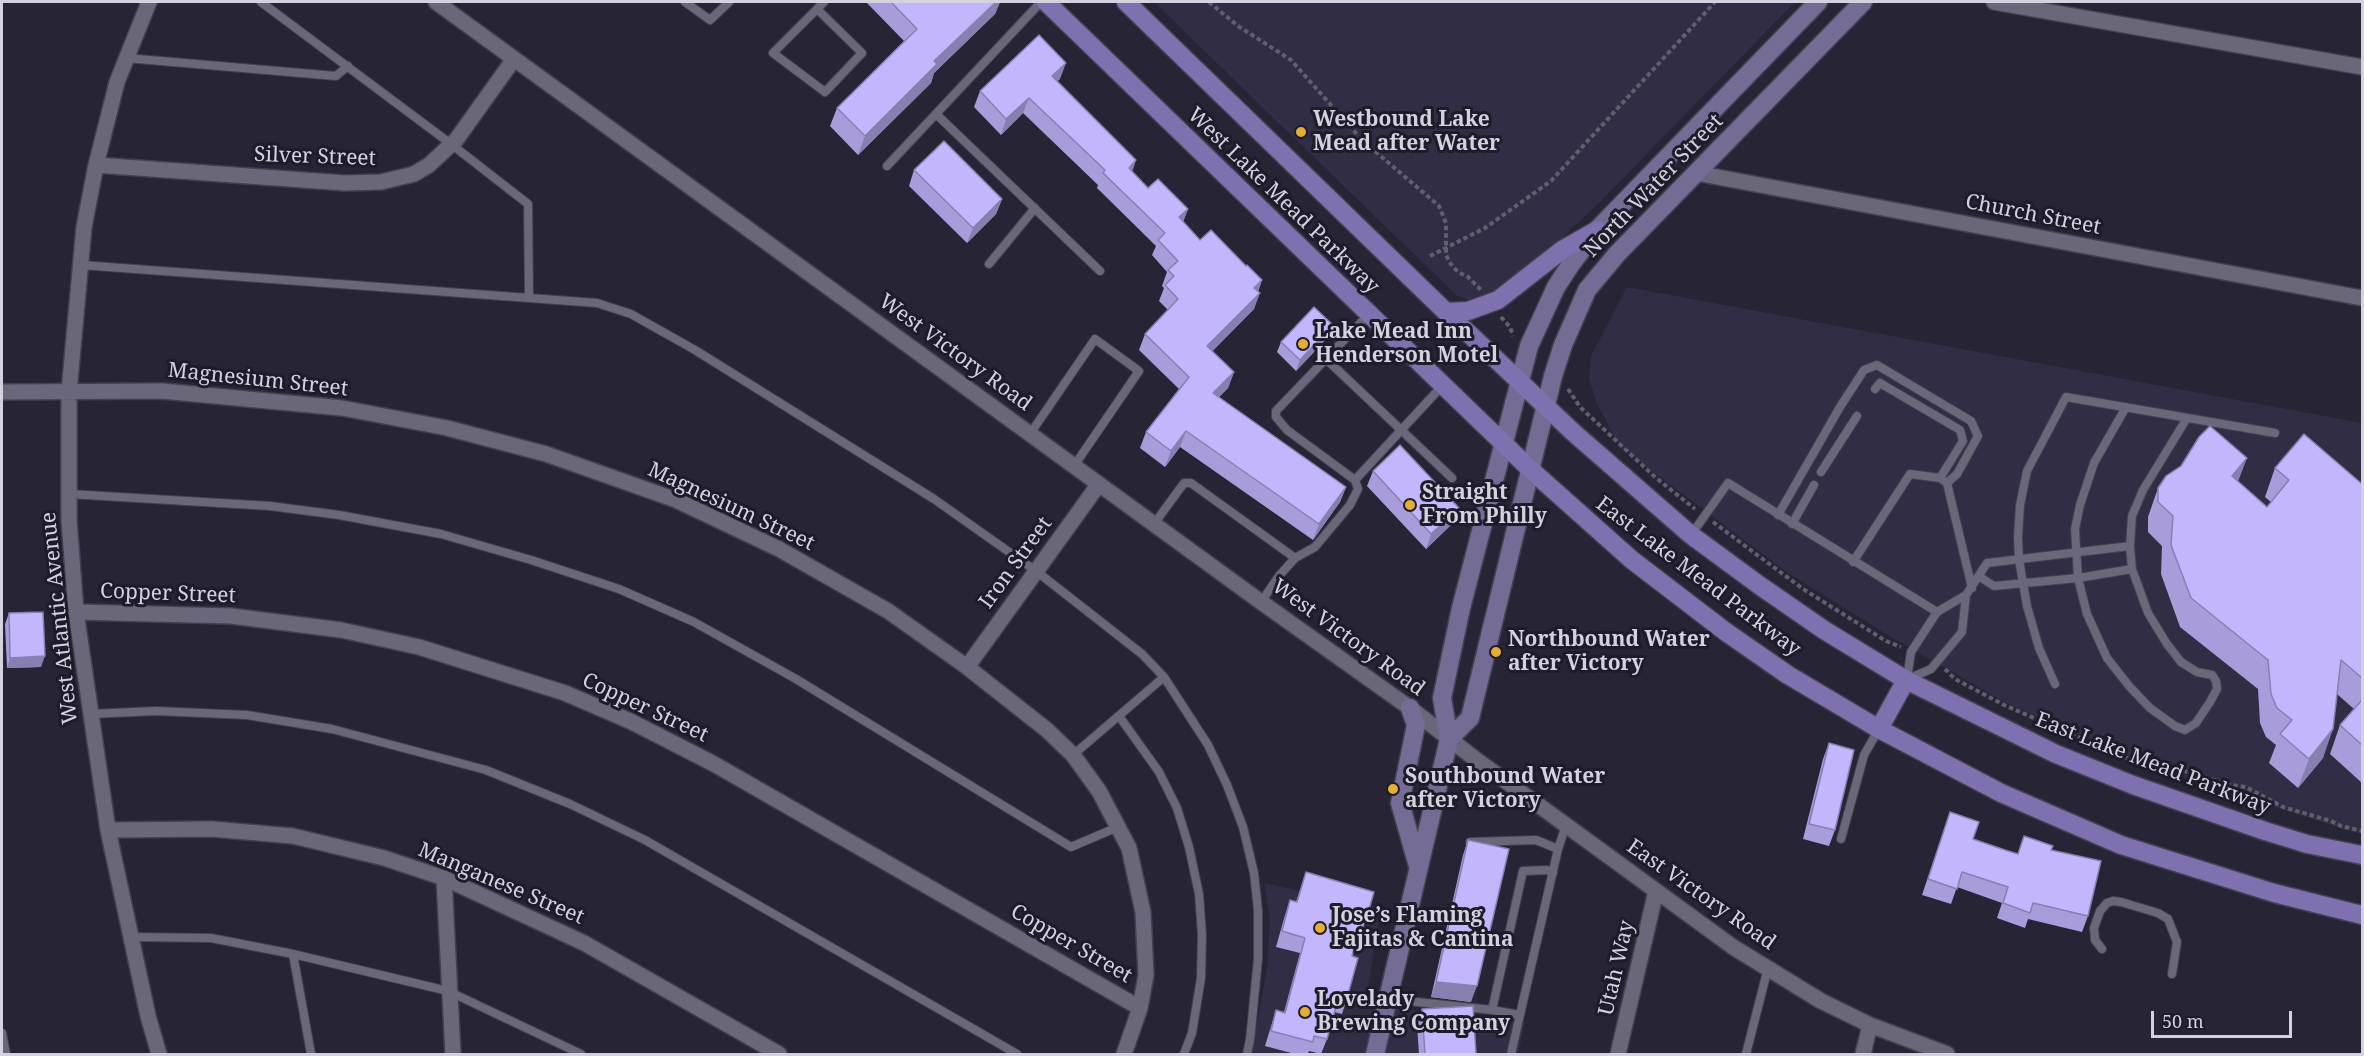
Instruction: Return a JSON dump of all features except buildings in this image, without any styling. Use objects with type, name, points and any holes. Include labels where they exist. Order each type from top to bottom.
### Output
[{"type":"main road","name":"West Lake Mead Parkway","points":[[1046,2],[1517,457]]},
{"type":"main road","name":"West Lake Mead Parkway","points":[[1126,2],[1532,394]]},
{"type":"main road","name":"North Water Street","points":[[1449,739],[1442,698],[1461,608],[1518,381],[1529,346],[1556,287],[1597,230],[1818,2]]},
{"type":"main road","name":"North Water Street","points":[[1449,739],[1470,718],[1546,406],[1563,345],[1587,290],[1617,254],[1863,2]]},
{"type":"main road","points":[[1446,312],[1468,311],[1498,300],[1562,250],[1597,230]]},
{"type":"main road","name":"East Lake Mead Parkway","points":[[1532,394],[1691,535],[1731,566],[1824,630],[1906,680],[2056,754],[2133,785],[2296,841],[2362,855]]},
{"type":"main road","name":"East Lake Mead Parkway","points":[[1517,457],[1632,560],[1726,632],[1788,675],[1879,729],[2001,793],[2121,845],[2274,893],[2362,915]]},
{"type":"main road","points":[[1879,729],[1906,680]]},
{"type":"main road","points":[[1410,708],[1416,725],[1400,802],[1419,867]]},
{"type":"main road","points":[[1375,1054],[1449,739]]},
{"type":"street","name":"West Atlantic Avenue","points":[[149,2],[117,82],[96,165],[84,227],[69,392],[69,494],[76,612],[108,830],[159,1054]]},
{"type":"street","name":"West Victory Road","points":[[436,2],[1410,708],[1449,739]]},
{"type":"street","points":[[1994,2],[2362,67]]},
{"type":"street","name":"Silver Street","points":[[96,165],[345,183],[381,182],[414,174],[429,165],[452,144],[514,59]]},
{"type":"street","name":"Church Street","points":[[1696,173],[2362,298]]},
{"type":"street","name":"Magnesium Street","points":[[2,392],[162,391],[342,408],[447,428],[546,454],[676,500],[779,549],[888,611],[967,667],[1047,730],[1073,755],[1099,791],[1128,848],[1143,912],[1146,975],[1140,1008],[1124,1054]]},
{"type":"street","name":"Iron Street","points":[[967,667],[1099,484]]},
{"type":"street","name":"Copper Street","points":[[76,612],[231,616],[341,630],[419,647],[565,693],[632,722],[714,764],[1140,1008]]},
{"type":"street","name":"East Victory Road","points":[[1449,739],[1733,947],[1821,1001],[1870,1025],[1947,1054]]},
{"type":"street","name":"Manganese Street","points":[[108,830],[212,829],[293,836],[384,858],[444,878],[584,943],[779,1054]]},
{"type":"street","points":[[444,878],[453,1054]]},
{"type":"street","name":"Utah Way","points":[[1618,1054],[1656,891]]},
{"type":"street","points":[[1863,1054],[1870,1025]]},
{"type":"lane","points":[[261,2],[452,144],[528,204],[529,297]]},
{"type":"lane","points":[[685,2],[710,20],[729,2]]},
{"type":"lane","points":[[817,9],[862,53],[825,92],[773,53],[817,9],[824,2]]},
{"type":"lane","points":[[887,166],[1041,2]]},
{"type":"lane","points":[[126,58],[336,76],[348,66]]},
{"type":"lane","points":[[936,114],[1100,271]]},
{"type":"lane","points":[[989,264],[1035,208]]},
{"type":"lane","points":[[81,265],[597,303],[631,314],[695,350],[924,493],[1036,571],[1142,654],[1164,677],[1208,745],[1243,827],[1254,873],[1258,910],[1257,959],[1247,1054]]},
{"type":"lane","points":[[1261,602],[1295,558],[1315,547],[1350,505],[1358,489],[1355,480],[1287,430],[1276,417],[1276,411],[1368,315]]},
{"type":"lane","points":[[1030,434],[1095,339],[1139,370],[1074,466]]},
{"type":"lane","points":[[1326,359],[1452,478]]},
{"type":"lane","points":[[1778,515],[1864,370],[1877,365],[1971,421],[1978,436],[1957,474],[1943,481],[1910,474],[1853,562]]},
{"type":"lane","points":[[1875,389],[1880,383],[1960,430],[1963,441],[1943,481],[1972,588]]},
{"type":"lane","points":[[1355,480],[1442,386]]},
{"type":"lane","points":[[2055,684],[2036,639],[2022,583],[2019,560],[2020,504],[2028,471],[2067,397],[2275,433]]},
{"type":"lane","points":[[2126,407],[2102,446],[2087,481],[2075,529],[2078,578],[2087,614],[2107,658],[2150,708],[2175,726],[2185,730],[2196,723],[2210,702],[2217,689],[2216,681],[2212,675],[2197,672],[2181,662],[2167,644],[2148,613],[2132,569],[2130,546],[2132,516],[2143,490],[2187,418]]},
{"type":"lane","points":[[1821,472],[1857,416]]},
{"type":"lane","points":[[1155,524],[1184,483],[1191,483],[1295,558]]},
{"type":"lane","points":[[1691,535],[1728,483],[1937,612]]},
{"type":"lane","points":[[1792,524],[1814,485]]},
{"type":"lane","points":[[69,494],[270,506],[339,515],[441,534],[531,560],[619,589],[694,622],[796,679],[1071,847],[1118,827]]},
{"type":"lane","points":[[1906,680],[1911,652],[1937,612],[1966,595],[1980,577],[1987,563],[2130,546]]},
{"type":"lane","points":[[1980,577],[1994,585],[2078,578],[2132,569]]},
{"type":"lane","points":[[1906,680],[1931,669],[1962,632],[1966,595]]},
{"type":"lane","points":[[1073,755],[1164,677]]},
{"type":"lane","points":[[91,714],[156,711],[248,715],[332,729],[486,770],[570,804],[645,840],[1017,1054]]},
{"type":"lane","points":[[1119,716],[1159,772],[1177,808],[1190,848],[1202,935],[1201,978],[1192,1033],[1184,1054]]},
{"type":"lane","points":[[1841,839],[1864,755],[1879,729]]},
{"type":"lane","points":[[1511,1054],[1558,849],[1566,825]]},
{"type":"lane","points":[[1470,842],[1536,840],[1558,849]]},
{"type":"lane","points":[[1492,1010],[1523,871],[1547,870],[1553,873]]},
{"type":"lane","points":[[2102,949],[2095,940],[2094,928],[2100,911],[2108,903],[2121,902],[2158,913],[2168,920],[2176,942],[2172,974]]},
{"type":"lane","points":[[131,937],[211,938],[293,954],[448,991],[581,1054]]},
{"type":"lane","points":[[293,954],[311,1054]]},
{"type":"lane","points":[[1746,1054],[1768,968]]},
{"type":"lane","points":[[1388,999],[1520,1015]]},
{"type":"lane","points":[[2,1033],[6,1054]]},
{"type":"path","points":[[1431,256],[1485,228],[1551,181],[1715,2]]},
{"type":"shaded area","points":[[1154,2],[1795,2],[1600,202],[1518,279],[1494,294],[1471,301],[1456,295]]},
{"type":"shaded area","points":[[1627,287],[2362,423],[2362,834],[2160,770],[2004,702],[1888,635],[1788,573],[1620,447],[1597,404],[1589,379],[1591,356]]},
{"type":"shaded area","points":[[1264,883],[1381,908],[1365,1005],[1525,1022],[1518,1054],[1251,1054],[1267,969],[1270,918]]},
{"type":"place","name":"Westbound Lake Mead after Water","points":[[1301,132]]},
{"type":"place","name":"Lake Mead Inn Henderson Motel","points":[[1303,344]]},
{"type":"place","name":"Straight From Philly","points":[[1410,505]]},
{"type":"place","name":"Northbound Water after Victory","points":[[1496,652]]},
{"type":"place","name":"Southbound Water after Victory","points":[[1393,789]]},
{"type":"place","name":"Jose’s Flaming Fajitas & Cantina","points":[[1320,928]]},
{"type":"place","name":"Lovelady Brewing Company","points":[[1305,1012]]}]
